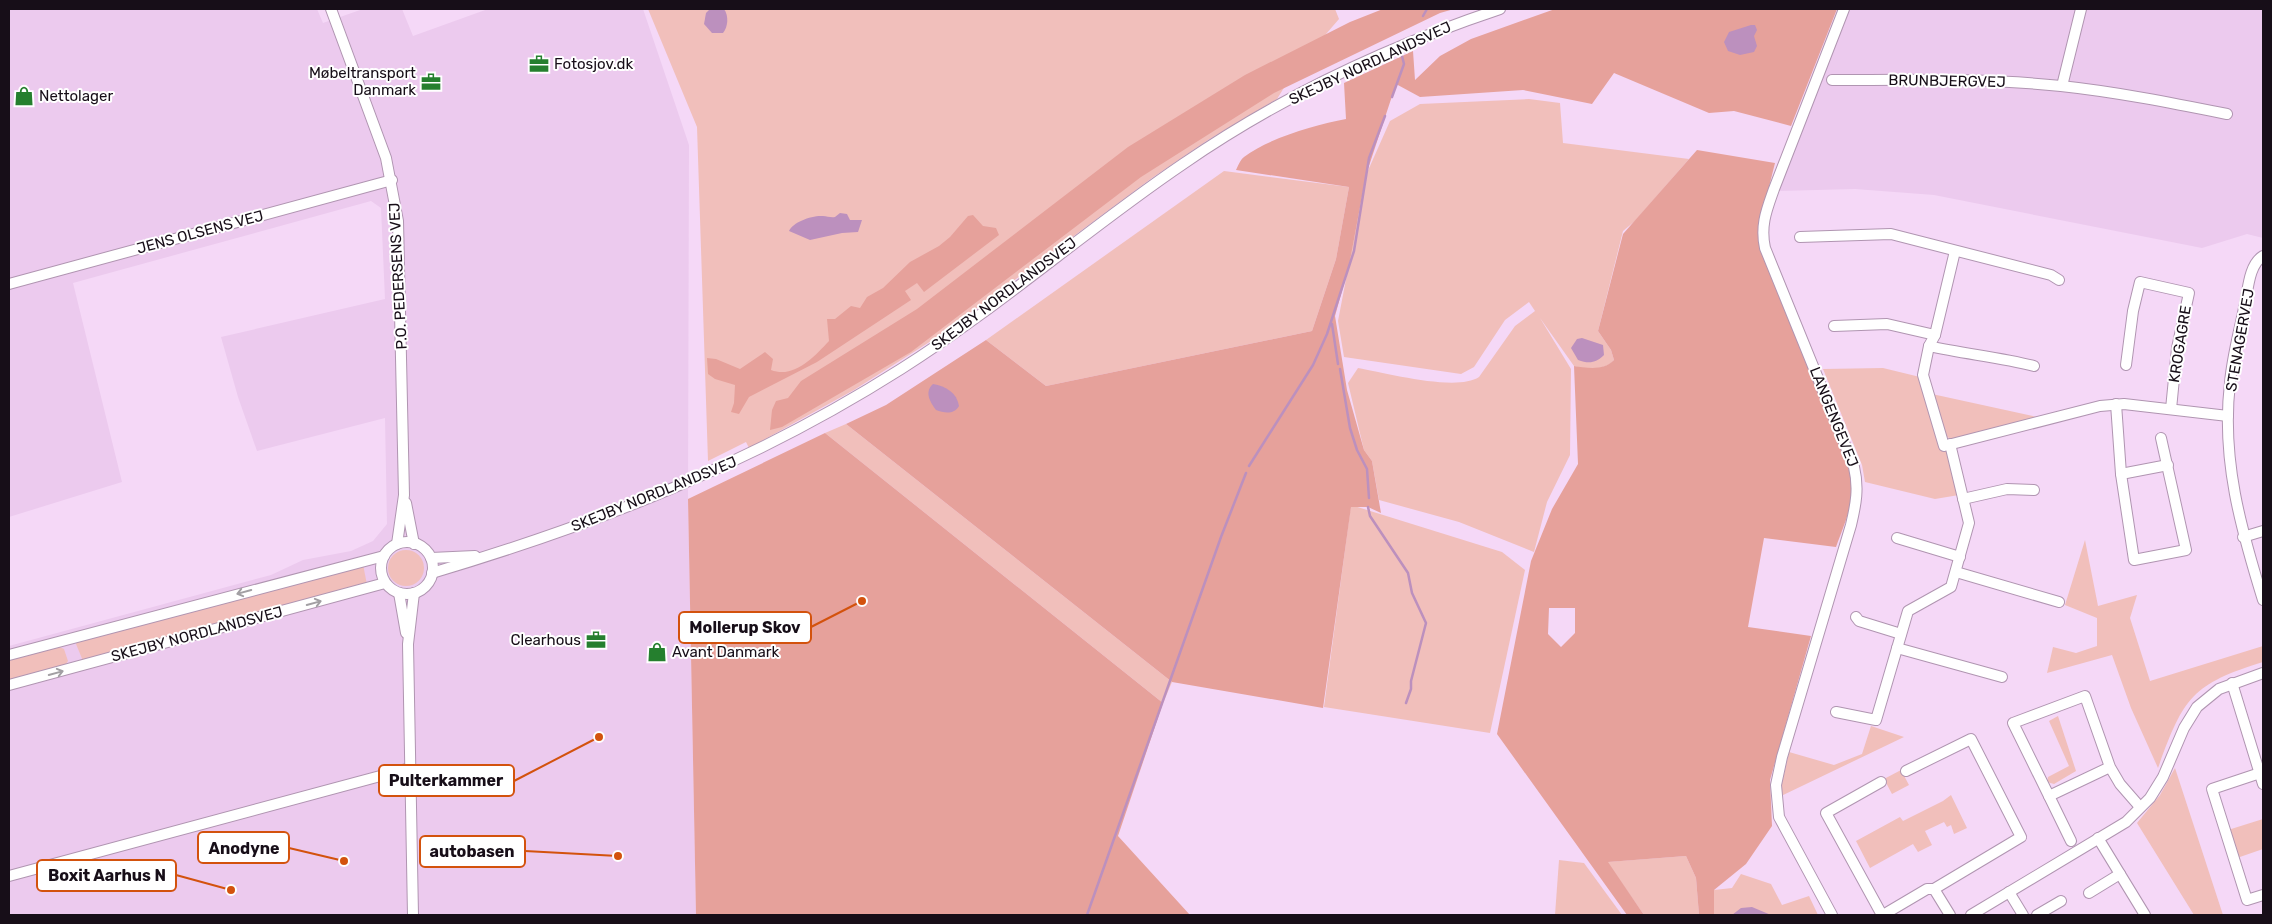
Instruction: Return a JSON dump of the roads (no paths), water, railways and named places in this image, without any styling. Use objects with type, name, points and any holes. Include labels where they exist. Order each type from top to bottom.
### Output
[{"type":"street","name":"P.O. PEDERSENS VEJ","points":[[331,9],[386,158],[392,180],[400,245],[404,495],[397,544]]},
{"type":"street","name":"SKEJBY NORDLANDSVEJ","points":[[432,573],[591,522],[662,494],[739,460],[799,429],[902,368],[957,331],[1098,224],[1229,134],[1289,99],[1364,62],[1456,23],[1500,9]]},
{"type":"street","name":"LANGENGEVEJ","points":[[1832,915],[1779,817],[1776,785],[1782,757],[1824,609],[1851,525],[1858,492],[1858,480],[1765,248],[1762,232],[1765,213],[1844,9]]},
{"type":"street","points":[[2062,86],[2081,9]]},
{"type":"street","name":"BRUNBJERGVEJ","points":[[1832,80],[1940,80],[2062,86],[2227,114]]},
{"type":"street","name":"JENS OLSENS VEJ","points":[[9,284],[392,180]]},
{"type":"street","points":[[1800,237],[1891,234],[1952,248],[1955,251],[2051,275],[2059,280]]},
{"type":"street","points":[[1955,251],[1936,335],[1930,346],[1923,376],[1944,446],[2091,408],[2116,404],[2228,416]]},
{"type":"street","name":"STENAGERVEJ","points":[[2262,257],[2252,273],[2234,354],[2228,416],[2230,470],[2243,537],[2263,600]]},
{"type":"street","name":"KROGAGRE","points":[[2126,365],[2133,311],[2140,282],[2189,293],[2177,348],[2171,409]]},
{"type":"street","points":[[1834,326],[1887,324],[1936,335]]},
{"type":"street","points":[[1930,346],[1963,354],[1998,357],[2034,366]]},
{"type":"street","points":[[2116,404],[2121,474],[2134,560],[2186,550],[2161,438]]},
{"type":"street","points":[[1836,712],[1876,720],[1908,611],[1952,587],[1969,523],[1950,444]]},
{"type":"street","points":[[2121,474],[2168,465]]},
{"type":"street","points":[[1964,499],[2006,489],[2034,490]]},
{"type":"street","name":"P.O. PEDERSENS VEJ","points":[[404,495],[414,544]]},
{"type":"street","points":[[2243,537],[2263,531]]},
{"type":"street","points":[[1897,538],[1960,557]]},
{"type":"street","points":[[397,544],[414,544],[427,552],[431,558],[432,573],[425,585],[414,592],[398,592],[385,583],[381,570],[384,556],[397,544]]},
{"type":"street","name":"SKEJBY NORDLANDSVEJ","points":[[431,558],[494,554]]},
{"type":"street","name":"SKEJBY NORDLANDSVEJ","points":[[9,655],[384,556]]},
{"type":"street","points":[[1956,572],[2059,602]]},
{"type":"street","name":"SKEJBY NORDLANDSVEJ","points":[[9,685],[385,583]]},
{"type":"street","points":[[398,592],[408,644]]},
{"type":"street","points":[[413,915],[408,644],[414,592]]},
{"type":"street","points":[[1856,617],[1859,621],[1902,634]]},
{"type":"street","points":[[1897,648],[2002,677]]},
{"type":"street","points":[[1971,915],[2126,822],[2150,798],[2163,777],[2184,728],[2197,707],[2207,697],[2232,683],[2263,673]]},
{"type":"street","points":[[2232,683],[2263,784]]},
{"type":"street","points":[[2071,841],[2013,723],[2085,696],[2110,767],[2120,784],[2140,807]]},
{"type":"street","points":[[1881,782],[1826,813],[1882,915],[1928,889],[1934,890],[2021,837],[1971,739],[1906,771]]},
{"type":"street","points":[[2050,796],[2110,767]]},
{"type":"street","points":[[9,876],[410,768]]},
{"type":"street","points":[[2260,773],[2212,789],[2247,900],[2263,895]]},
{"type":"street","points":[[2098,838],[2145,915]]},
{"type":"street","points":[[2089,893],[2120,874]]},
{"type":"street","points":[[1934,890],[1950,915]]},
{"type":"street","points":[[2009,892],[2023,915]]},
{"type":"street","points":[[2037,915],[2061,901]]},
{"type":"waterway","points":[[1423,16],[1427,9]]},
{"type":"waterway","points":[[1392,97],[1404,64],[1402,56]]},
{"type":"waterway","points":[[1249,466],[1313,365],[1327,334],[1354,251],[1369,158],[1385,116]]},
{"type":"waterway","points":[[1332,324],[1338,364]]},
{"type":"waterway","points":[[1340,369],[1350,428],[1357,450],[1367,469],[1369,498]]},
{"type":"waterway","points":[[1087,915],[1221,537],[1246,473]]},
{"type":"waterway","points":[[1368,507],[1370,516],[1408,573],[1412,593],[1426,623],[1406,703]]},
{"type":"place","name":"Fotosjov.dk","points":[[539,64]]},
{"type":"place","name":"Møbeltransport Danmark","points":[[431,82]]},
{"type":"place","name":"Nettolager","points":[[24,96]]},
{"type":"place","name":"Mollerup Skov","points":[[862,601]]},
{"type":"place","name":"Clearhous","points":[[596,640]]},
{"type":"place","name":"Avant Danmark","points":[[657,652]]},
{"type":"place","name":"Pulterkammer","points":[[599,737]]},
{"type":"place","name":"autobasen","points":[[618,856]]},
{"type":"place","name":"Anodyne","points":[[344,861]]},
{"type":"place","name":"Boxit Aarhus N","points":[[231,890]]}]
